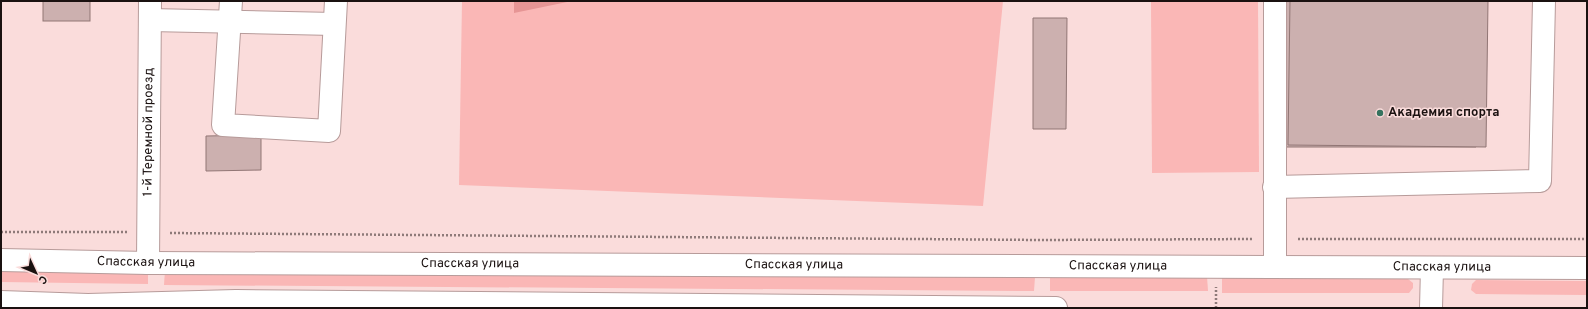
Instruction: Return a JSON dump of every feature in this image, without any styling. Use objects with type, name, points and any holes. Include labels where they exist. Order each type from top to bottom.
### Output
[{"type":"street","points":[[230,11],[223,125],[329,131],[336,1]]},
{"type":"street","points":[[1275,1],[1275,267]]},
{"type":"street","points":[[1274,187],[1540,181],[1544,1]]},
{"type":"street","points":[[150,10],[230,11],[334,24]]},
{"type":"street","name":"1-й Теремной проезд","points":[[148,263],[150,10]]},
{"type":"street","name":"Спасская улица","points":[[1,260],[148,263],[1587,268]]},
{"type":"street","points":[[1431,308],[1432,268]]},
{"type":"street","points":[[1,302],[87,307],[244,301],[1056,308]]},
{"type":"path","points":[[1,232],[1041,240],[1587,239]]},
{"type":"shaded area","points":[[462,1],[1003,1],[983,206],[459,185]]},
{"type":"shaded area","points":[[514,1],[572,1],[514,13]]},
{"type":"shaded area","points":[[1151,1],[1258,1],[1259,172],[1152,173]]},
{"type":"shaded area","points":[[1,268],[148,271],[148,284],[1,282]]},
{"type":"shaded area","points":[[165,270],[1035,277],[1034,291],[164,285]]},
{"type":"shaded area","points":[[1050,276],[1207,276],[1208,291],[1050,291]]},
{"type":"shaded area","points":[[1222,277],[1408,279],[1413,283],[1413,288],[1409,293],[1222,293]]},
{"type":"shaded area","points":[[1476,280],[1587,281],[1587,295],[1476,294],[1471,290],[1472,284]]},
{"type":"building","points":[[43,1],[90,1],[90,21],[43,21]]},
{"type":"building","points":[[1281,1],[1476,1],[1476,147],[1282,147]]},
{"type":"building","points":[[1290,1],[1488,1],[1486,147],[1288,145]]},
{"type":"building","points":[[1033,18],[1067,18],[1066,129],[1033,129]]},
{"type":"building","points":[[261,135],[261,170],[206,171],[206,136]]},
{"type":"place","name":"Академия спорта","points":[[1380,113]]}]
